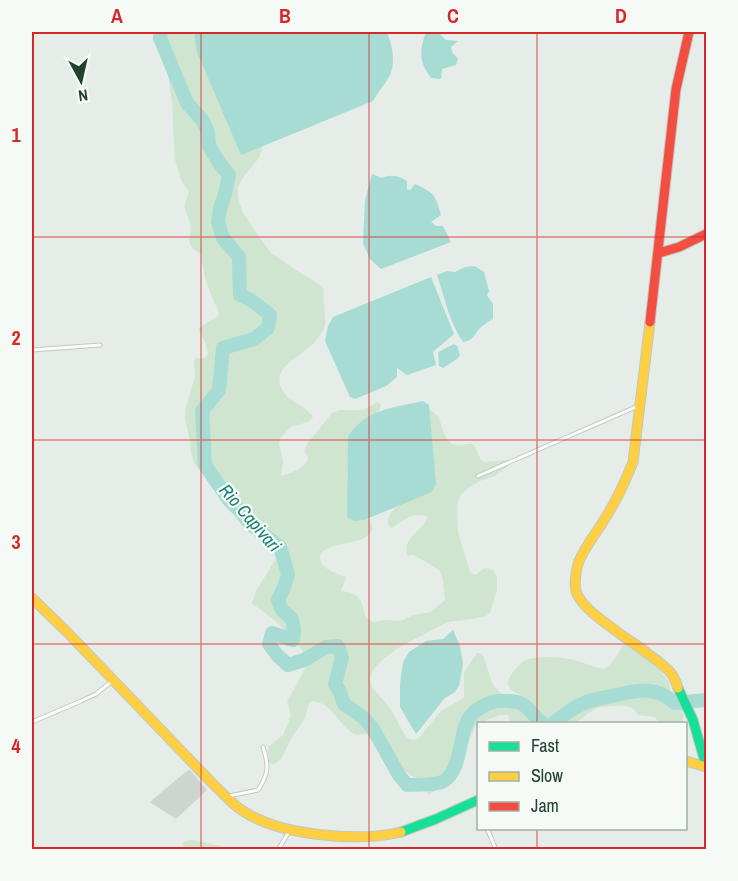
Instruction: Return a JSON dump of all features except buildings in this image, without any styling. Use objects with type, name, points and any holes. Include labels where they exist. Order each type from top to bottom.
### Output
[{"type":"main road","points":[[687,761],[706,766],[693,720],[672,674],[660,662],[600,619],[581,601],[576,592],[575,578],[579,561],[626,480],[633,462],[659,253],[676,89],[688,32]]},
{"type":"main road","points":[[659,253],[679,247],[706,234]]},
{"type":"main road","points":[[32,598],[232,803],[246,814],[263,822],[291,829],[345,836],[390,835],[477,804]]},
{"type":"lane","points":[[32,350],[100,345]]},
{"type":"lane","points":[[478,476],[639,405]]},
{"type":"lane","points":[[32,722],[96,694],[113,680]]},
{"type":"lane","points":[[226,796],[258,790],[264,780],[268,763],[263,747]]},
{"type":"lane","points":[[278,849],[291,829]]},
{"type":"lane","points":[[487,830],[496,849]]},
{"type":"green space","points":[[152,32],[204,32],[262,149],[259,158],[238,187],[238,199],[243,213],[270,252],[319,284],[324,290],[323,330],[314,343],[289,363],[280,374],[279,381],[285,393],[313,417],[308,422],[291,427],[280,438],[283,461],[281,476],[304,465],[308,459],[305,451],[307,444],[332,413],[340,410],[363,410],[377,402],[381,404],[377,414],[357,441],[350,456],[347,471],[353,505],[370,521],[373,530],[362,539],[325,550],[321,553],[320,558],[326,568],[346,577],[341,591],[359,598],[366,618],[373,622],[401,621],[413,615],[431,612],[445,600],[443,580],[439,570],[414,555],[408,556],[406,550],[409,540],[428,517],[413,516],[392,528],[389,527],[388,521],[393,510],[422,493],[422,406],[437,415],[451,443],[473,444],[484,462],[514,461],[495,476],[468,488],[460,496],[457,506],[458,532],[470,572],[476,575],[488,568],[493,570],[497,576],[497,590],[490,613],[473,619],[447,622],[398,648],[373,670],[370,678],[372,687],[390,708],[405,735],[409,739],[419,738],[441,711],[464,698],[464,672],[477,653],[483,656],[496,689],[506,696],[517,698],[521,695],[511,689],[508,681],[524,661],[540,657],[560,658],[603,669],[612,663],[626,642],[645,651],[669,682],[671,694],[678,701],[684,715],[682,722],[658,722],[655,717],[638,715],[632,708],[618,706],[596,709],[576,722],[510,722],[508,715],[499,715],[477,722],[463,755],[452,772],[429,795],[420,782],[384,754],[372,736],[352,733],[326,706],[312,701],[309,703],[305,718],[281,759],[271,764],[268,747],[283,735],[291,716],[287,700],[308,658],[283,628],[252,604],[256,591],[277,557],[277,551],[218,495],[195,464],[191,453],[185,419],[186,406],[195,377],[194,361],[196,358],[205,358],[208,354],[199,330],[219,313],[205,278],[202,255],[193,249],[189,242],[191,226],[184,206],[189,192],[181,180],[175,160],[168,75]]},
{"type":"green space","points":[[190,840],[231,849],[186,849],[184,841]]},
{"type":"water","points":[[194,32],[387,32],[392,48],[393,64],[390,75],[373,101],[241,155],[197,52]]},
{"type":"water","points":[[426,32],[438,32],[446,40],[458,41],[451,47],[458,59],[456,65],[442,69],[441,79],[431,78],[422,61],[421,51]]},
{"type":"water","points":[[372,174],[382,178],[398,177],[407,181],[407,189],[410,190],[415,184],[430,192],[435,198],[441,215],[431,222],[436,226],[443,226],[451,242],[381,269],[370,259],[363,243],[365,200]]},
{"type":"water","points":[[475,266],[484,272],[489,291],[487,295],[493,304],[493,319],[471,339],[463,342],[451,318],[437,275]]},
{"type":"water","points":[[431,277],[454,334],[433,352],[436,365],[407,375],[397,368],[397,377],[386,386],[355,399],[350,397],[325,341],[328,326],[333,317]]},
{"type":"water","points":[[454,344],[460,355],[443,368],[439,366],[438,352]]},
{"type":"water","points":[[423,401],[429,405],[436,484],[432,492],[364,520],[354,521],[347,517],[348,437],[371,415]]},
{"type":"water","points":[[453,630],[460,646],[463,664],[459,686],[455,692],[445,698],[416,734],[400,707],[403,662],[409,652],[426,641],[443,639]]},
{"type":"waterway","name":"Rio Capivari","points":[[161,32],[160,38],[187,103],[203,121],[208,133],[209,146],[229,175],[218,222],[223,238],[239,257],[240,295],[251,300],[270,315],[268,328],[254,339],[223,348],[219,390],[202,411],[205,465],[229,500],[249,523],[280,547],[288,574],[278,600],[282,610],[292,619],[293,640],[272,633],[269,644],[288,665],[304,660],[326,647],[338,646],[342,658],[335,684],[344,704],[364,718],[373,729],[407,785],[437,783],[444,781],[450,775],[458,758],[468,720],[488,703],[518,702],[527,707],[541,722]]},
{"type":"waterway","name":"Rio Capivari","points":[[555,722],[584,703],[634,691],[659,693],[675,703],[706,700]]},
{"type":"traffic: fast","points":[[678,688],[693,720],[706,766]]},
{"type":"traffic: fast","points":[[401,832],[477,800]]},
{"type":"traffic: slow","points":[[650,322],[633,462],[612,506],[580,559],[575,588],[590,611],[660,663],[673,675],[678,688]]},
{"type":"traffic: slow","points":[[32,598],[213,784],[243,811],[282,828],[323,835],[365,836],[401,832]]},
{"type":"traffic: slow","points":[[687,761],[706,767]]},
{"type":"traffic: jam","points":[[650,322],[676,89],[689,32]]},
{"type":"traffic: jam","points":[[659,253],[679,247],[706,234]]}]
